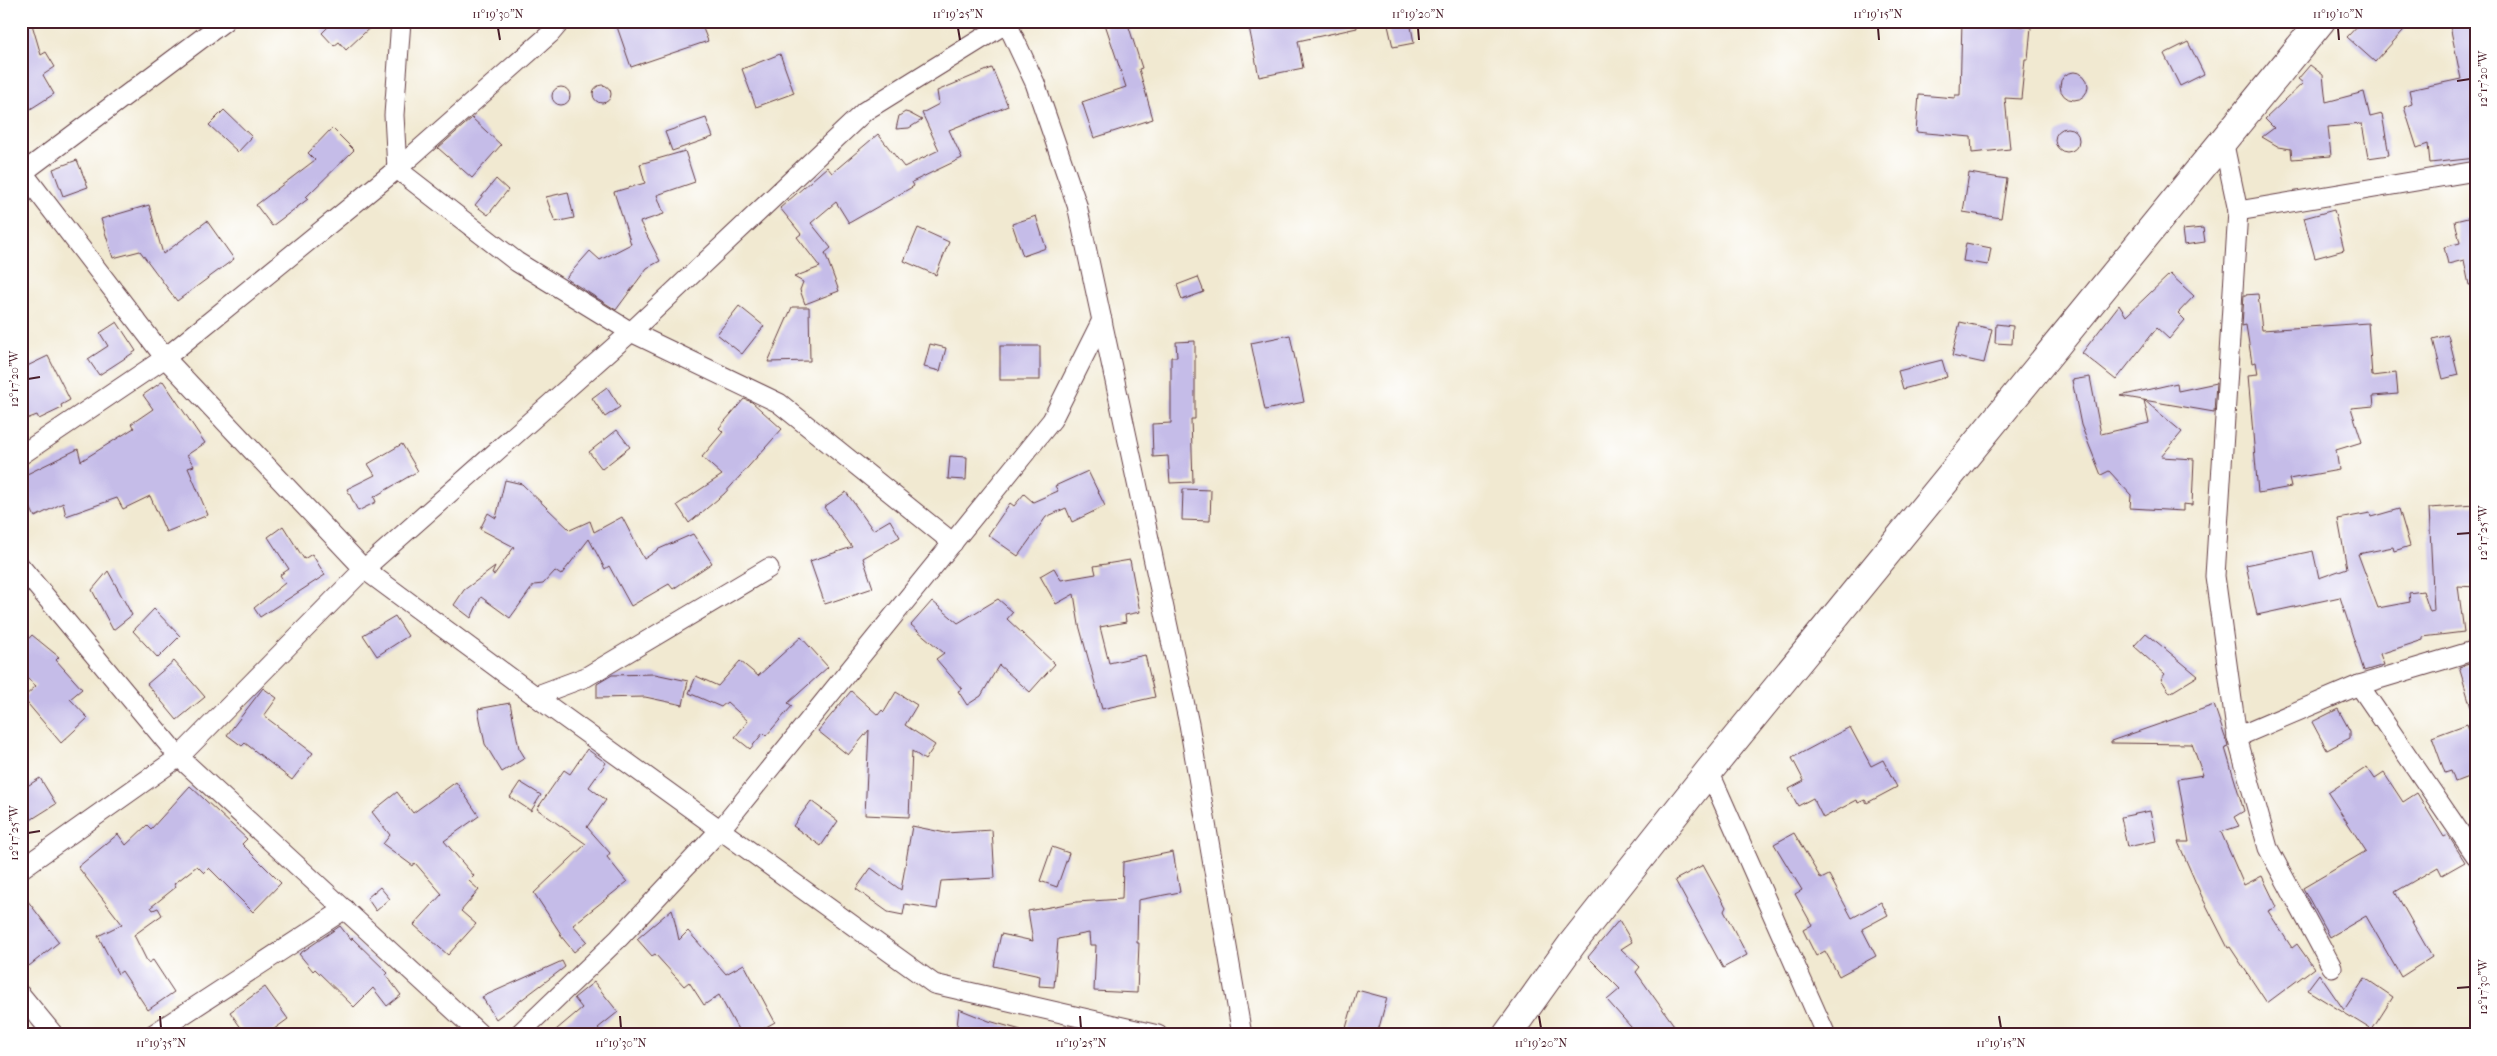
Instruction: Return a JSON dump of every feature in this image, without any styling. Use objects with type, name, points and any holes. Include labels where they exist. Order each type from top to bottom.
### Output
[{"type":"highway","points":[[1507,1035],[1572,944],[1709,771],[2321,21]]},
{"type":"street","points":[[225,21],[22,172],[165,358],[364,569],[535,696],[934,984],[1158,1035]]},
{"type":"street","points":[[401,21],[394,114],[397,169],[516,262],[631,332],[779,403],[953,543]]},
{"type":"street","points":[[21,455],[165,358],[397,169],[550,34],[561,21]]},
{"type":"street","points":[[21,869],[179,757],[364,569],[631,332],[865,110],[1008,22],[1035,82],[1077,205],[1189,724],[1242,1035]]},
{"type":"street","points":[[2223,140],[2238,212],[2215,576],[2237,737],[2268,848],[2332,967]]},
{"type":"street","points":[[2238,212],[2476,171]]},
{"type":"street","points":[[518,1035],[619,938],[720,830],[1052,420],[1102,320]]},
{"type":"street","points":[[21,567],[179,757],[481,1035]]},
{"type":"street","points":[[535,696],[586,677],[769,568]]},
{"type":"street","points":[[2237,737],[2360,685],[2476,650]]},
{"type":"street","points":[[2360,685],[2476,856]]},
{"type":"street","points":[[1709,771],[1826,1035]]},
{"type":"street","points":[[152,1035],[345,909]]},
{"type":"street","points":[[21,995],[54,1035]]},
{"type":"building","points":[[21,21],[31,21],[41,55],[46,52],[55,67],[43,75],[54,94],[21,115]]},
{"type":"building","points":[[334,21],[377,21],[346,50],[339,42],[334,46],[322,33]]},
{"type":"building","points":[[615,21],[700,21],[708,41],[631,67]]},
{"type":"building","points":[[1115,21],[1127,21],[1142,68],[1139,69],[1153,119],[1094,138],[1082,102],[1126,87],[1105,24]]},
{"type":"building","points":[[1277,21],[1356,21],[1357,28],[1298,41],[1303,68],[1259,77],[1249,27]]},
{"type":"building","points":[[1387,21],[1410,21],[1414,43],[1393,47]]},
{"type":"building","points":[[1962,21],[2008,21],[2007,25],[2031,27],[2028,59],[2025,59],[2021,99],[2005,98],[2010,149],[1972,153],[1971,137],[1916,132],[1919,95],[1955,98],[1955,95],[1960,95]]},
{"type":"building","points":[[2362,21],[2412,21],[2375,62],[2347,37]]},
{"type":"building","points":[[2449,21],[2476,21],[2476,158],[2430,163],[2428,144],[2417,148],[2404,107],[2412,104],[2409,90],[2461,79]]},
{"type":"building","points":[[2188,42],[2204,74],[2180,86],[2164,54]]},
{"type":"building","points":[[780,54],[794,93],[756,107],[742,69]]},
{"type":"building","points":[[2310,65],[2323,75],[2326,102],[2364,92],[2370,117],[2382,114],[2389,155],[2368,158],[2362,124],[2328,127],[2331,156],[2292,159],[2291,149],[2279,147],[2262,137],[2274,128],[2265,119],[2303,83],[2298,79]]},
{"type":"building","points":[[992,68],[1008,106],[949,130],[962,158],[912,182],[914,186],[849,223],[836,202],[811,223],[831,248],[825,253],[839,291],[805,304],[800,290],[803,282],[794,277],[820,267],[797,237],[801,234],[780,208],[827,167],[832,173],[878,134],[904,167],[939,150],[922,113],[939,104],[937,91]]},
{"type":"building","points":[[2074,72],[2084,76],[2088,86],[2084,96],[2074,100],[2064,96],[2060,86],[2064,76]]},
{"type":"building","points":[[602,85],[608,88],[611,94],[608,100],[602,103],[596,100],[593,94],[596,88]]},
{"type":"building","points":[[561,87],[567,90],[570,96],[567,102],[561,105],[555,102],[552,96],[555,90]]},
{"type":"building","points":[[224,110],[252,137],[238,152],[209,125]]},
{"type":"building","points":[[905,112],[922,120],[909,128],[896,129],[899,116]]},
{"type":"building","points":[[472,118],[501,145],[472,178],[438,148]]},
{"type":"building","points":[[706,118],[713,137],[672,151],[665,132]]},
{"type":"building","points":[[332,128],[354,150],[306,197],[308,199],[272,226],[256,205],[315,160],[308,153]]},
{"type":"building","points":[[2067,128],[2076,131],[2079,140],[2076,149],[2067,152],[2058,149],[2055,140],[2058,131]]},
{"type":"building","points":[[685,151],[695,182],[657,195],[664,214],[640,222],[660,261],[647,268],[616,310],[566,278],[590,251],[600,260],[631,244],[614,192],[645,183],[640,164]]},
{"type":"building","points":[[77,160],[88,187],[63,196],[53,169]]},
{"type":"building","points":[[1969,173],[2007,179],[2001,218],[1963,212]]},
{"type":"building","points":[[496,179],[508,190],[488,215],[475,205]]},
{"type":"building","points":[[568,192],[574,218],[555,222],[546,197]]},
{"type":"building","points":[[149,205],[163,254],[207,221],[234,259],[177,301],[140,251],[113,258],[101,219]]},
{"type":"building","points":[[2334,210],[2344,250],[2315,258],[2304,218]]},
{"type":"building","points":[[1036,216],[1046,248],[1023,256],[1012,224]]},
{"type":"building","points":[[2476,216],[2476,284],[2469,285],[2464,260],[2448,264],[2444,247],[2460,243],[2455,221]]},
{"type":"building","points":[[918,228],[949,242],[936,275],[904,261]]},
{"type":"building","points":[[2203,228],[2205,242],[2184,245],[2182,230]]},
{"type":"building","points":[[1966,243],[1991,248],[1988,265],[1963,261]]},
{"type":"building","points":[[2170,274],[2194,296],[2178,313],[2185,320],[2169,339],[2157,328],[2116,380],[2082,353],[2119,305],[2126,316]]},
{"type":"building","points":[[1198,277],[1204,292],[1182,300],[1177,285]]},
{"type":"building","points":[[2258,294],[2262,330],[2368,323],[2372,376],[2396,373],[2398,394],[2373,396],[2374,406],[2351,408],[2362,442],[2336,450],[2339,470],[2289,479],[2291,487],[2258,493],[2248,375],[2258,374],[2256,362],[2252,363],[2246,325],[2242,326],[2244,295]]},
{"type":"building","points":[[739,306],[764,326],[742,354],[717,334]]},
{"type":"building","points":[[792,307],[809,307],[810,361],[768,362]]},
{"type":"building","points":[[117,322],[136,351],[99,375],[88,359],[108,346],[100,333]]},
{"type":"building","points":[[1960,322],[1992,329],[1984,363],[1952,356]]},
{"type":"building","points":[[1996,324],[2013,326],[2012,344],[1995,343]]},
{"type":"building","points":[[1290,335],[1304,402],[1265,410],[1251,343]]},
{"type":"building","points":[[2448,335],[2458,375],[2443,379],[2433,339]]},
{"type":"building","points":[[1195,341],[1195,419],[1191,419],[1193,482],[1170,483],[1168,456],[1153,457],[1152,424],[1171,423],[1171,357],[1177,357],[1176,342]]},
{"type":"building","points":[[930,344],[946,348],[940,371],[924,367]]},
{"type":"building","points":[[1000,346],[1040,346],[1040,380],[1000,380]]},
{"type":"building","points":[[48,356],[70,400],[61,405],[62,408],[39,419],[37,415],[21,421],[21,369]]},
{"type":"building","points":[[1942,360],[1947,377],[1903,389],[1898,371]]},
{"type":"building","points":[[2090,377],[2101,434],[2149,423],[2144,400],[2182,432],[2161,457],[2194,459],[2192,505],[2183,504],[2183,511],[2130,508],[2131,495],[2109,471],[2101,475],[2081,425],[2072,380]]},
{"type":"building","points":[[163,381],[205,443],[187,455],[194,466],[188,468],[208,515],[166,532],[150,496],[123,509],[117,498],[66,516],[63,503],[35,517],[21,489],[21,477],[78,449],[81,461],[134,428],[131,424],[153,409],[143,395]]},
{"type":"building","points":[[2177,383],[2178,391],[2216,383],[2214,412],[2120,396]]},
{"type":"building","points":[[607,387],[620,407],[605,417],[592,398]]},
{"type":"building","points":[[744,399],[752,402],[782,429],[724,494],[689,523],[677,505],[722,475],[702,457],[723,432],[719,428]]},
{"type":"building","points":[[617,430],[630,447],[602,469],[589,452]]},
{"type":"building","points":[[402,444],[418,471],[374,497],[376,502],[358,511],[347,489],[375,475],[368,464]]},
{"type":"building","points":[[950,456],[967,457],[966,480],[948,479]]},
{"type":"building","points":[[1088,471],[1105,506],[1072,522],[1066,508],[1046,517],[1018,556],[988,535],[1010,503],[1014,506],[1024,494],[1033,502],[1058,491],[1055,486]]},
{"type":"building","points":[[505,480],[522,484],[570,530],[590,521],[594,532],[622,517],[644,559],[659,549],[693,534],[712,563],[673,589],[669,584],[631,606],[609,566],[605,569],[589,539],[561,575],[555,571],[543,584],[534,585],[510,618],[481,597],[471,618],[454,605],[464,590],[495,567],[492,574],[494,575],[514,547],[480,529],[488,513],[496,518]]},
{"type":"building","points":[[1183,489],[1211,490],[1210,521],[1182,520]]},
{"type":"building","points":[[846,492],[873,530],[890,520],[900,537],[863,558],[873,588],[825,604],[810,561],[852,547],[824,507]]},
{"type":"building","points":[[2476,505],[2476,587],[2458,586],[2464,632],[2423,637],[2423,640],[2380,654],[2384,665],[2364,671],[2340,597],[2257,615],[2246,565],[2313,551],[2319,578],[2347,568],[2338,519],[2370,513],[2371,517],[2399,509],[2410,546],[2394,551],[2393,547],[2358,554],[2378,608],[2410,602],[2409,593],[2423,591],[2430,612],[2434,611],[2429,508]]},
{"type":"building","points":[[283,526],[304,559],[312,554],[325,575],[260,617],[254,608],[285,583],[280,575],[289,569],[268,537]]},
{"type":"building","points":[[1130,560],[1140,612],[1125,615],[1126,622],[1100,627],[1109,663],[1145,655],[1155,697],[1102,709],[1079,625],[1074,594],[1056,604],[1040,576],[1054,568],[1061,580],[1096,574],[1094,566]]},
{"type":"building","points":[[108,571],[132,615],[113,630],[92,590]]},
{"type":"building","points":[[998,599],[1013,612],[1007,619],[1055,664],[1030,692],[999,665],[981,696],[967,705],[958,691],[962,689],[936,659],[944,653],[911,625],[932,601],[958,623]]},
{"type":"building","points":[[154,609],[180,636],[158,658],[133,631]]},
{"type":"building","points":[[395,616],[408,636],[377,656],[363,635]]},
{"type":"building","points":[[2146,633],[2198,676],[2170,693],[2161,679],[2165,674],[2134,646]]},
{"type":"building","points":[[32,635],[59,657],[56,660],[82,689],[70,699],[88,718],[61,743],[23,698],[36,686],[21,673],[21,647]]},
{"type":"building","points":[[801,637],[828,667],[788,703],[792,706],[766,736],[763,733],[750,749],[735,737],[748,721],[727,702],[721,707],[689,693],[696,676],[718,686],[740,661],[758,676]]},
{"type":"building","points":[[174,661],[205,697],[177,720],[147,684]]},
{"type":"building","points":[[2476,662],[2476,710],[2472,711],[2459,667]]},
{"type":"building","points":[[655,674],[688,681],[683,705],[645,697],[597,698],[597,684],[612,675]]},
{"type":"building","points":[[263,688],[277,698],[264,716],[313,753],[292,780],[245,743],[242,746],[227,735]]},
{"type":"building","points":[[851,691],[878,715],[882,710],[884,712],[896,692],[917,705],[905,725],[935,745],[925,760],[912,751],[909,817],[865,815],[869,730],[848,755],[818,731]]},
{"type":"building","points":[[510,703],[519,748],[525,758],[502,772],[485,744],[478,709]]},
{"type":"building","points":[[2214,705],[2227,743],[2228,747],[2225,748],[2244,811],[2234,817],[2239,826],[2221,832],[2244,885],[2262,876],[2277,907],[2268,911],[2292,948],[2297,944],[2314,968],[2267,1003],[2230,947],[2228,948],[2202,897],[2178,842],[2189,842],[2178,779],[2203,775],[2192,744],[2111,743],[2111,741]]},
{"type":"building","points":[[2338,709],[2350,731],[2350,738],[2327,750],[2312,722]]},
{"type":"building","points":[[2467,724],[2476,748],[2476,774],[2455,782],[2451,771],[2445,773],[2432,737]]},
{"type":"building","points":[[1850,727],[1871,766],[1883,760],[1897,787],[1867,803],[1865,800],[1858,803],[1857,800],[1823,818],[1813,798],[1798,806],[1789,789],[1804,781],[1792,758]]},
{"type":"building","points":[[587,749],[606,763],[589,787],[606,800],[587,827],[610,853],[607,857],[627,882],[573,925],[587,941],[574,952],[560,935],[534,893],[586,844],[537,809],[564,770],[570,774]]},
{"type":"building","points":[[2367,767],[2375,779],[2384,773],[2403,802],[2417,793],[2444,837],[2448,835],[2465,862],[2442,875],[2438,867],[2395,892],[2432,957],[2401,977],[2366,916],[2330,937],[2303,888],[2366,851],[2328,793]]},
{"type":"building","points":[[40,778],[56,804],[21,826],[21,790]]},
{"type":"building","points":[[456,782],[479,816],[444,841],[474,876],[469,881],[479,890],[461,911],[476,924],[448,955],[414,925],[442,894],[415,863],[413,866],[383,844],[390,835],[372,812],[397,792],[413,813]]},
{"type":"building","points":[[520,782],[541,795],[531,811],[510,797]]},
{"type":"building","points":[[190,786],[247,839],[242,844],[281,883],[253,912],[209,868],[204,873],[197,866],[174,884],[176,887],[151,907],[153,910],[158,908],[162,915],[134,935],[148,963],[153,960],[174,992],[148,1010],[122,971],[118,974],[98,936],[122,924],[78,867],[118,834],[126,845],[147,825],[151,829]]},
{"type":"building","points":[[811,801],[838,821],[821,846],[793,826]]},
{"type":"building","points":[[2150,811],[2156,841],[2127,847],[2121,817]]},
{"type":"building","points":[[912,826],[946,833],[992,830],[995,878],[941,881],[937,909],[905,904],[903,915],[888,912],[856,889],[871,868],[901,890]]},
{"type":"building","points":[[1794,833],[1821,879],[1829,875],[1852,918],[1881,902],[1888,915],[1862,929],[1876,956],[1839,976],[1825,951],[1816,956],[1803,930],[1812,925],[1795,894],[1802,890],[1774,844]]},
{"type":"building","points":[[1052,847],[1069,853],[1057,887],[1040,881]]},
{"type":"building","points":[[1173,852],[1180,892],[1138,900],[1137,993],[1094,991],[1096,945],[1090,945],[1089,933],[1058,939],[1054,987],[1039,986],[1040,976],[994,966],[1001,934],[1033,941],[1028,911],[1077,902],[1122,899],[1123,862]]},
{"type":"building","points":[[1703,865],[1726,907],[1724,911],[1747,955],[1723,968],[1675,880]]},
{"type":"building","points":[[380,887],[390,899],[376,911],[367,898]]},
{"type":"building","points":[[21,892],[59,942],[29,966],[21,956]]},
{"type":"building","points":[[672,909],[679,940],[688,931],[726,974],[744,964],[775,1022],[752,1035],[741,1035],[719,995],[704,1005],[689,982],[684,986],[655,954],[652,956],[637,939]]},
{"type":"building","points":[[1619,920],[1632,942],[1621,949],[1640,967],[1636,972],[1681,1035],[1638,1035],[1607,1000],[1620,989],[1588,957]]},
{"type":"building","points":[[340,926],[351,940],[352,938],[388,973],[386,975],[401,995],[387,1006],[373,988],[354,1007],[315,969],[313,971],[299,954]]},
{"type":"building","points":[[562,961],[565,967],[496,1019],[482,997]]},
{"type":"building","points":[[2319,974],[2344,1010],[2365,978],[2393,997],[2372,1030],[2307,990]]},
{"type":"building","points":[[594,982],[618,1012],[598,1028],[602,1035],[550,1035],[582,1008],[574,998]]},
{"type":"building","points":[[265,987],[288,1019],[266,1035],[246,1035],[230,1012]]},
{"type":"building","points":[[1357,990],[1387,998],[1377,1035],[1344,1035]]},
{"type":"building","points":[[959,1009],[989,1021],[1021,1030],[1021,1035],[956,1035]]}]
